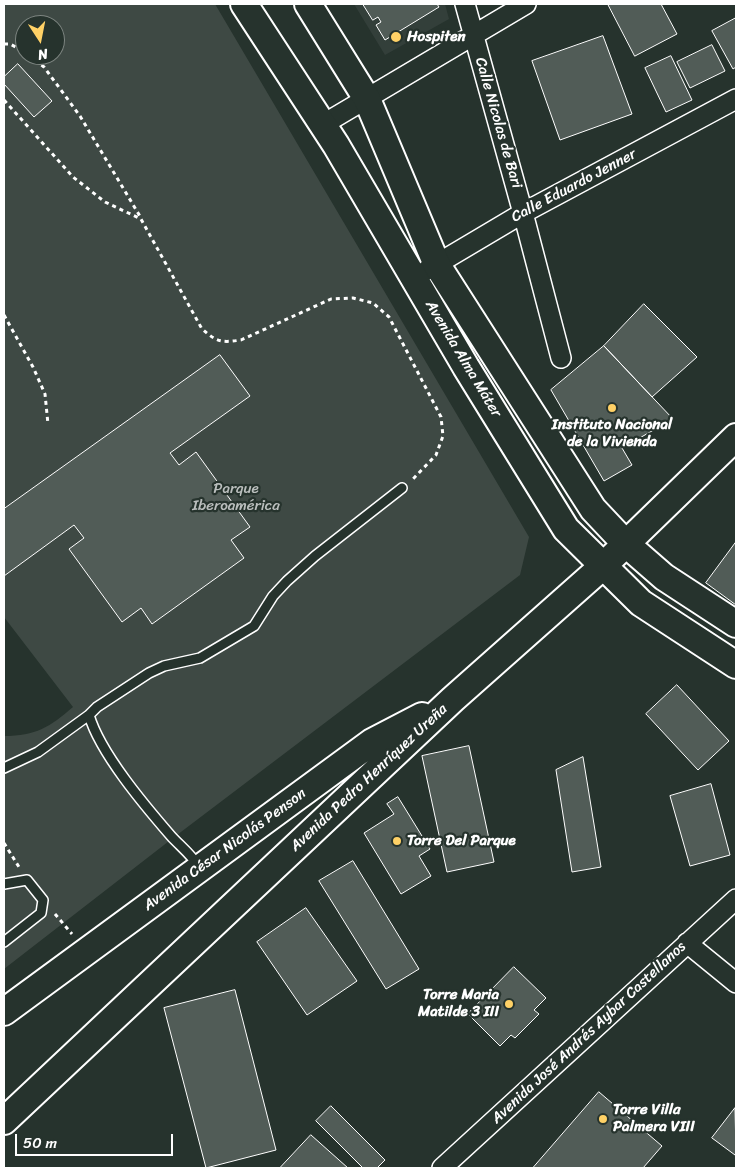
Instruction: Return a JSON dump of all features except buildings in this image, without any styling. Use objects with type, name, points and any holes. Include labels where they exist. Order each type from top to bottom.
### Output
[{"type":"main road","name":"Avenida Alma Máter","points":[[244,4],[322,124],[466,366],[566,529],[641,603],[736,665]]},
{"type":"main road","name":"Avenida Alma Máter","points":[[308,4],[367,99],[437,265],[593,509],[625,544],[664,578],[736,624]]},
{"type":"main road","name":"Avenida Pedro Henríquez Ureña","points":[[4,1121],[453,699],[603,566],[736,437]]},
{"type":"main road","name":"Avenida César Nicolás Penson","points":[[4,1012],[372,742],[453,699]]},
{"type":"street","name":"Calle Nicolas de Bari","points":[[465,4],[524,213],[561,358]]},
{"type":"street","points":[[322,124],[526,4]]},
{"type":"street","name":"Calle Eduardo Jenner","points":[[414,277],[524,213],[736,99]]},
{"type":"street","name":"Avenida José Andrés Aybar Castellanos","points":[[442,1168],[736,899]]},
{"type":"street","points":[[687,943],[736,983]]},
{"type":"lane","points":[[4,768],[38,752],[89,716],[97,707],[148,673],[164,666],[200,658],[254,626],[273,596],[287,581],[315,556],[402,488]]},
{"type":"lane","points":[[89,716],[92,726],[114,763],[148,809],[173,838],[193,857],[200,868]]},
{"type":"lane","points":[[4,884],[27,880],[43,900],[41,913],[4,942]]},
{"type":"path","points":[[42,65],[80,116],[142,219],[202,329],[214,340],[225,342],[241,340],[331,299],[353,298],[373,303],[389,317],[441,417],[443,436],[436,455],[418,475],[402,488]]},
{"type":"path","points":[[4,100],[73,176],[105,202],[142,219]]},
{"type":"path","points":[[4,315],[33,367],[45,394],[48,424]]},
{"type":"path","points":[[4,843],[27,880]]},
{"type":"path","points":[[43,900],[87,952]]},
{"type":"shaded area","name":"Hospiten","points":[[354,4],[445,4],[449,19],[385,55]]},
{"type":"green space","name":"Parque Iberoamérica","points":[[4,4],[215,4],[529,537],[520,575],[173,838],[4,969],[4,736],[15,736],[42,729],[73,707],[4,617]]},
{"type":"place","name":"Hospiten","points":[[396,37]]},
{"type":"place","name":"Instituto Nacional de la Vivienda","points":[[612,408]]},
{"type":"place","name":"Torre Del Parque","points":[[397,841]]},
{"type":"place","name":"Torre Maria Matilde 3 III","points":[[509,1004]]},
{"type":"place","name":"Torre Villa Palmera VIII","points":[[603,1119]]}]
